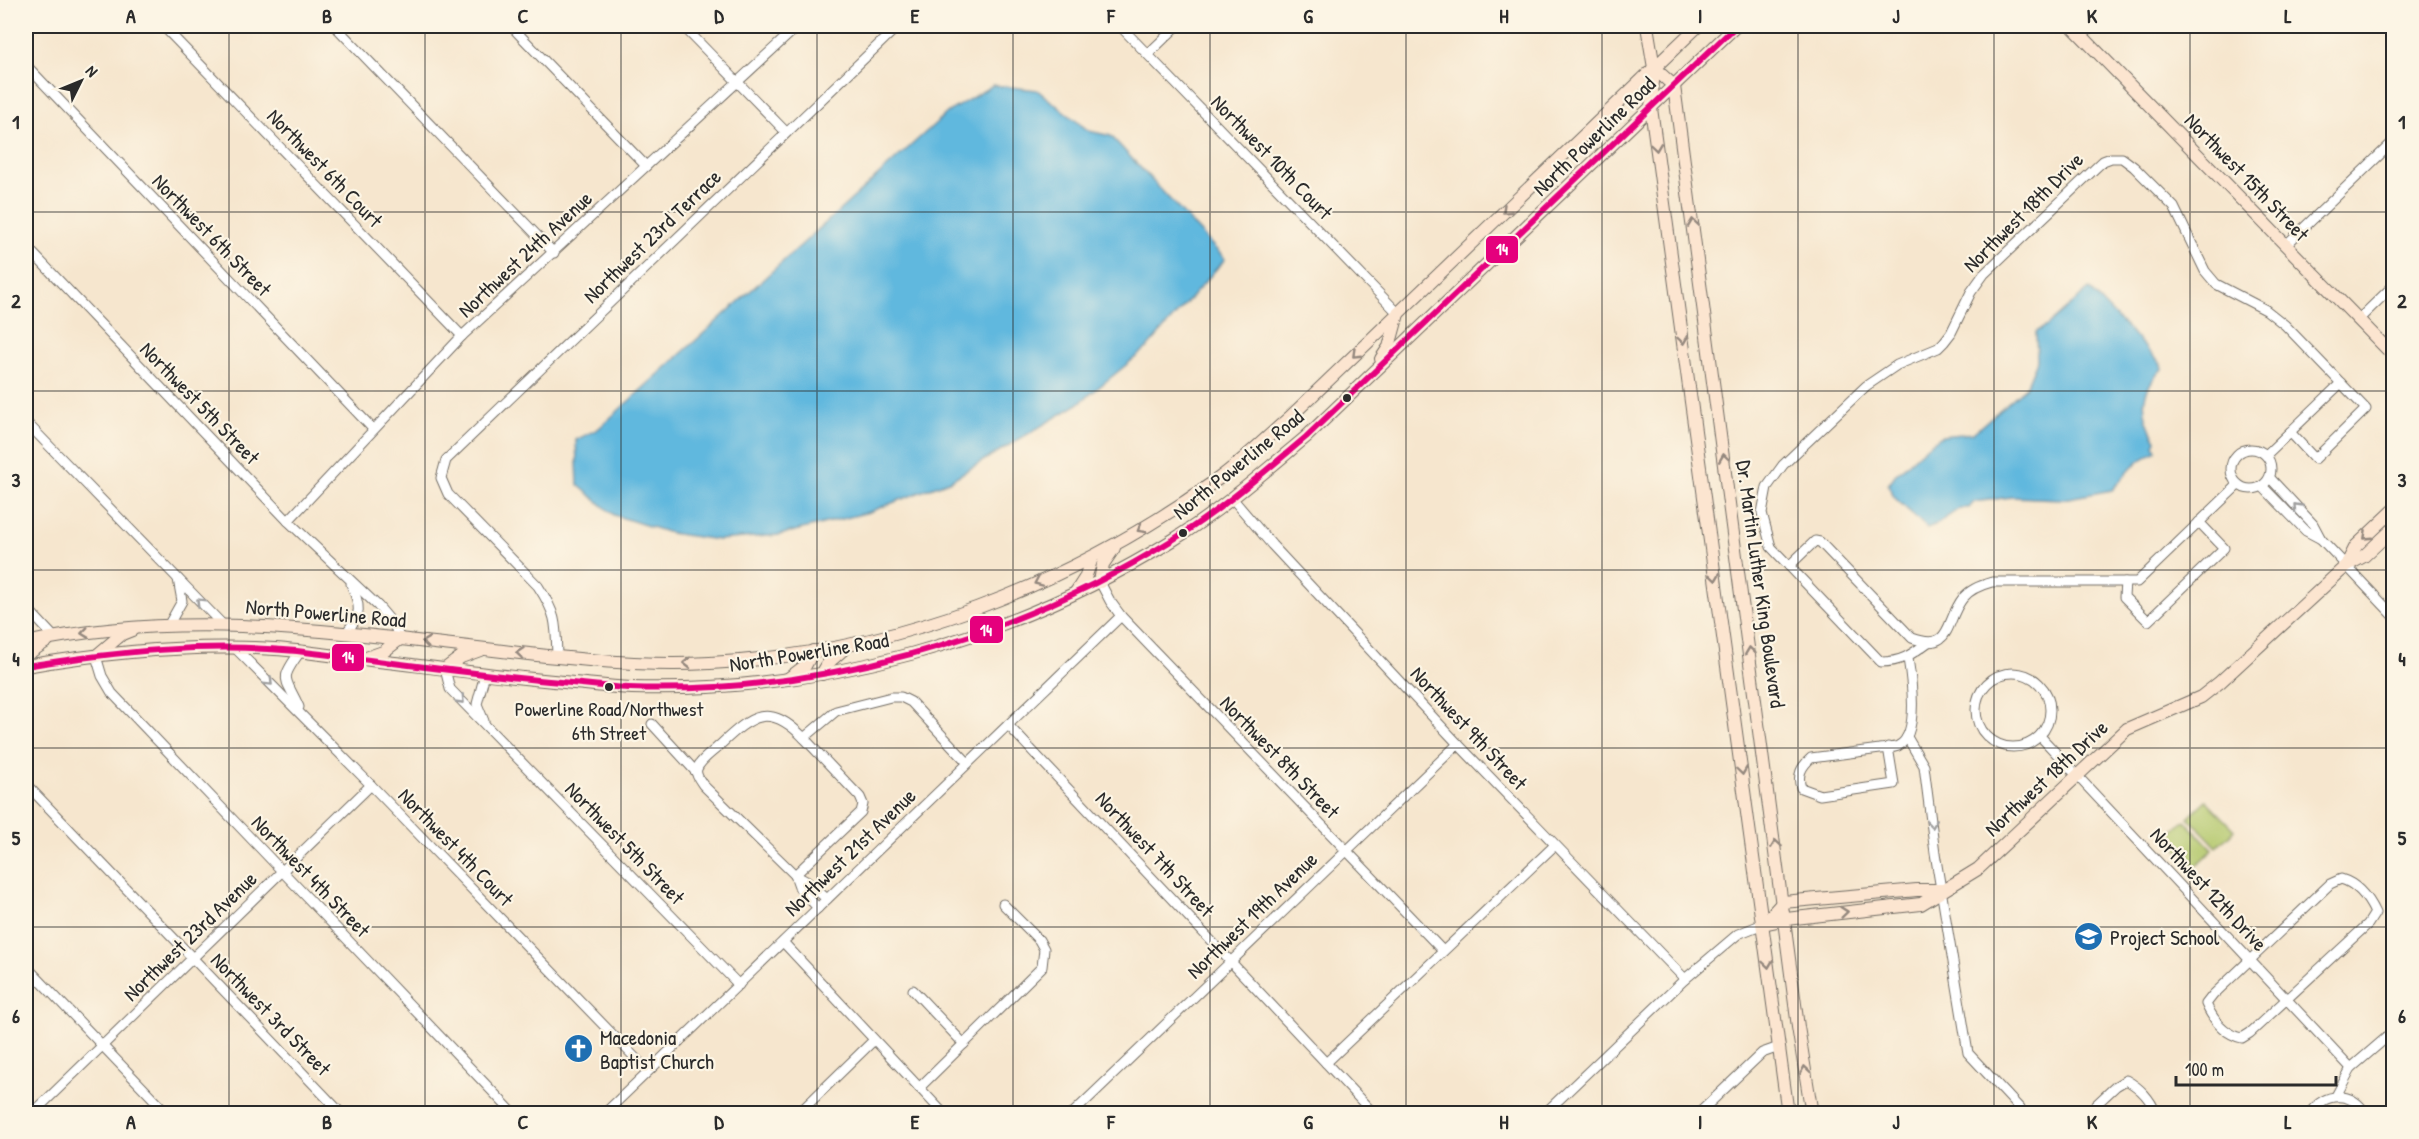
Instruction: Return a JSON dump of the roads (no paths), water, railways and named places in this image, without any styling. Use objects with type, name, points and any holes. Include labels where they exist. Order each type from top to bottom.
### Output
[{"type":"main road","name":"Dr. Martin Luther King Boulevard","points":[[1647,26],[1654,68],[1651,108],[1788,1113]]},
{"type":"main road","name":"North Powerline Road","points":[[26,643],[54,637],[138,627],[222,624],[346,633],[556,657],[635,663],[709,663],[847,646],[924,626],[989,605],[1092,558],[1161,518],[1221,477],[1289,418],[1698,26]]},
{"type":"main road","name":"North Powerline Road","points":[[26,666],[96,656],[193,647],[300,652],[485,674],[630,688],[714,687],[854,669],[934,649],[995,628],[1100,582],[1174,539],[1232,498],[1306,437],[1736,26]]},
{"type":"main road","name":"Northwest 15th Street","points":[[2072,26],[2394,356]]},
{"type":"main road","points":[[1654,68],[1674,86]]},
{"type":"main road","name":"Dr. Martin Luther King Boulevard","points":[[1674,86],[1786,919],[1798,1027],[1812,1113]]},
{"type":"main road","points":[[1375,371],[1389,346],[1398,313]]},
{"type":"main road","points":[[2346,566],[2356,546],[2394,510]]},
{"type":"main road","points":[[2346,566],[2364,556],[2394,528]]},
{"type":"main road","points":[[1100,582],[1103,564],[1119,542]]},
{"type":"main road","points":[[1076,593],[1085,578],[1092,558]]},
{"type":"main road","name":"Northwest 18th Drive","points":[[1763,924],[1786,919],[1921,904],[1978,869],[2127,729],[2201,697],[2346,566]]},
{"type":"main road","points":[[96,656],[122,634],[138,627]]},
{"type":"main road","points":[[26,655],[54,637]]},
{"type":"main road","points":[[362,659],[383,652],[400,639]]},
{"type":"main road","points":[[822,674],[829,662],[847,646]]},
{"type":"main road","points":[[445,669],[461,657],[484,649]]},
{"type":"main road","points":[[788,679],[805,666],[813,651]]},
{"type":"main road","name":"Northwest 18th Drive","points":[[1783,903],[1917,890],[1942,890]]},
{"type":"main road","points":[[1763,924],[1783,903]]},
{"type":"street","name":"Northwest 6th Court","points":[[163,26],[462,336]]},
{"type":"street","points":[[335,26],[554,253]]},
{"type":"street","points":[[511,26],[646,166]]},
{"type":"street","points":[[682,26],[786,132]]},
{"type":"street","name":"Northwest 24th Avenue","points":[[288,521],[462,336],[798,26]]},
{"type":"street","name":"Northwest 23rd Terrace","points":[[556,657],[556,619],[549,602],[538,586],[448,494],[441,478],[446,460],[898,26]]},
{"type":"street","name":"Northwest 10th Court","points":[[1120,26],[1398,313]]},
{"type":"street","points":[[1148,54],[1177,26]]},
{"type":"street","name":"Northwest 6th Street","points":[[26,65],[373,429]]},
{"type":"street","points":[[2286,245],[2394,141]]},
{"type":"street","name":"Northwest 18th Drive","points":[[1908,658],[1896,662],[1881,662],[1771,547],[1762,513],[1767,487],[1783,465],[1877,378],[1897,365],[1938,348],[1952,333],[1971,292],[1984,274],[2103,160],[2122,158],[2134,167],[2174,207],[2205,271],[2216,284],[2266,310],[2285,325],[2366,409],[2315,459],[2290,432]]},
{"type":"street","name":"Northwest 5th Street","points":[[26,246],[288,521],[378,606],[394,625],[400,639]]},
{"type":"street","points":[[2358,320],[2394,285]]},
{"type":"street","points":[[2266,455],[2341,383]]},
{"type":"street","points":[[26,422],[222,624]]},
{"type":"street","points":[[2248,449],[2255,449],[2266,455],[2271,464],[2270,478],[2262,486],[2251,489],[2238,485],[2233,479],[2230,468],[2235,455],[2248,449]]},
{"type":"street","points":[[2270,478],[2313,524],[2321,539],[2394,616]]},
{"type":"street","points":[[1888,747],[1894,784],[1820,795],[1802,788],[1799,780],[1800,772],[1811,758],[1888,747],[1899,746],[1907,737],[1913,693],[1908,658],[1927,643],[1947,633],[1962,599],[1971,590],[1992,582],[2137,582],[2238,485]]},
{"type":"street","points":[[2262,486],[2306,531],[2321,539]]},
{"type":"street","name":"Northwest 9th Street","points":[[1232,498],[1272,545],[1458,744],[1685,979]]},
{"type":"street","points":[[2125,582],[2124,597],[2148,621],[2224,548],[2199,522]]},
{"type":"street","points":[[1789,566],[1815,541],[1820,542],[1912,638],[1927,643]]},
{"type":"street","points":[[168,626],[182,601],[178,579]]},
{"type":"street","points":[[346,633],[358,615],[359,603],[351,582]]},
{"type":"street","name":"Northwest 8th Street","points":[[1100,582],[1121,616],[1344,851],[1443,951]]},
{"type":"street","points":[[26,607],[54,637]]},
{"type":"street","name":"Northwest 21st Avenue","points":[[604,1113],[1121,616]]},
{"type":"street","name":"Northwest 4th Court","points":[[236,649],[371,784],[648,1071]]},
{"type":"street","points":[[300,652],[288,668],[285,677],[287,687],[302,715]]},
{"type":"street","name":"Northwest 4th Street","points":[[96,656],[102,676],[112,693],[514,1113]]},
{"type":"street","name":"Northwest 5th Street","points":[[445,669],[450,689],[739,985]]},
{"type":"street","points":[[2006,673],[2029,676],[2039,683],[2050,703],[2047,726],[2040,735],[2030,743],[2018,747],[2005,746],[1993,741],[1984,733],[1978,721],[1977,702],[1985,685],[1995,677],[2006,673]]},
{"type":"street","name":"Northwest 5th Street","points":[[485,674],[477,704],[486,726]]},
{"type":"street","points":[[804,738],[836,711],[891,697],[902,697],[911,702],[968,763]]},
{"type":"street","points":[[696,772],[698,766],[750,720],[767,717],[781,718],[804,738],[860,797],[863,804],[861,812],[795,875]]},
{"type":"street","points":[[651,724],[696,772],[704,785],[795,875],[827,899]]},
{"type":"street","name":"Northwest 7th Street","points":[[1008,725],[1374,1113]]},
{"type":"street","name":"Northwest 12th Drive","points":[[2040,735],[2351,1068]]},
{"type":"street","points":[[1907,737],[1924,766],[1935,853],[1968,1053],[2025,1113]]},
{"type":"street","name":"Northwest 19th Avenue","points":[[1072,1113],[1458,744]]},
{"type":"street","name":"Northwest 3rd Street","points":[[26,784],[342,1113]]},
{"type":"street","name":"Northwest 23rd Avenue","points":[[32,1113],[371,784]]},
{"type":"street","points":[[1326,1063],[1555,844]]},
{"type":"street","points":[[795,875],[800,888],[818,908]]},
{"type":"street","points":[[2342,879],[2351,882],[2369,901],[2375,913],[2368,924],[2242,1038],[2232,1036],[2211,1016],[2206,1004],[2250,959],[2330,884],[2342,879]]},
{"type":"street","points":[[919,1088],[1042,967],[1044,950],[1039,940],[1004,903]]},
{"type":"street","points":[[1544,1113],[1685,979],[1737,934],[1763,924]]},
{"type":"street","points":[[783,942],[944,1113]]},
{"type":"street","points":[[26,966],[168,1113]]},
{"type":"street","points":[[913,990],[964,1044]]},
{"type":"street","points":[[2336,1096],[2351,1068],[2394,1031]]},
{"type":"street","points":[[798,1113],[874,1040]]},
{"type":"street","points":[[1698,1113],[1762,1053],[1779,1047]]},
{"type":"street","points":[[2086,1113],[2126,1080],[2136,1085],[2153,1105],[2156,1113]]},
{"type":"street","points":[[2309,1113],[2325,1098],[2336,1096],[2356,1101],[2366,1113]]},
{"type":"water","points":[[993,85],[1037,90],[1089,131],[1111,136],[1225,259],[1147,348],[1078,404],[951,480],[869,512],[779,535],[718,540],[670,533],[614,515],[578,485],[576,440],[598,429],[948,112]]},
{"type":"water","points":[[2089,289],[2161,364],[2162,369],[2149,386],[2144,403],[2147,421],[2156,440],[2154,445],[2156,451],[2137,462],[2112,490],[2063,499],[2011,497],[1974,502],[1969,508],[1960,508],[1927,528],[1894,497],[1888,485],[1895,475],[1927,446],[1942,436],[1973,433],[2026,387],[2037,361],[2036,332],[2047,326]]},
{"type":"place","name":"Powerline Road/Northwest 6th Street","points":[[609,687]]},
{"type":"place","name":"Project School","points":[[2089,937]]},
{"type":"place","name":"Macedonia Baptist Church","points":[[579,1049]]}]
